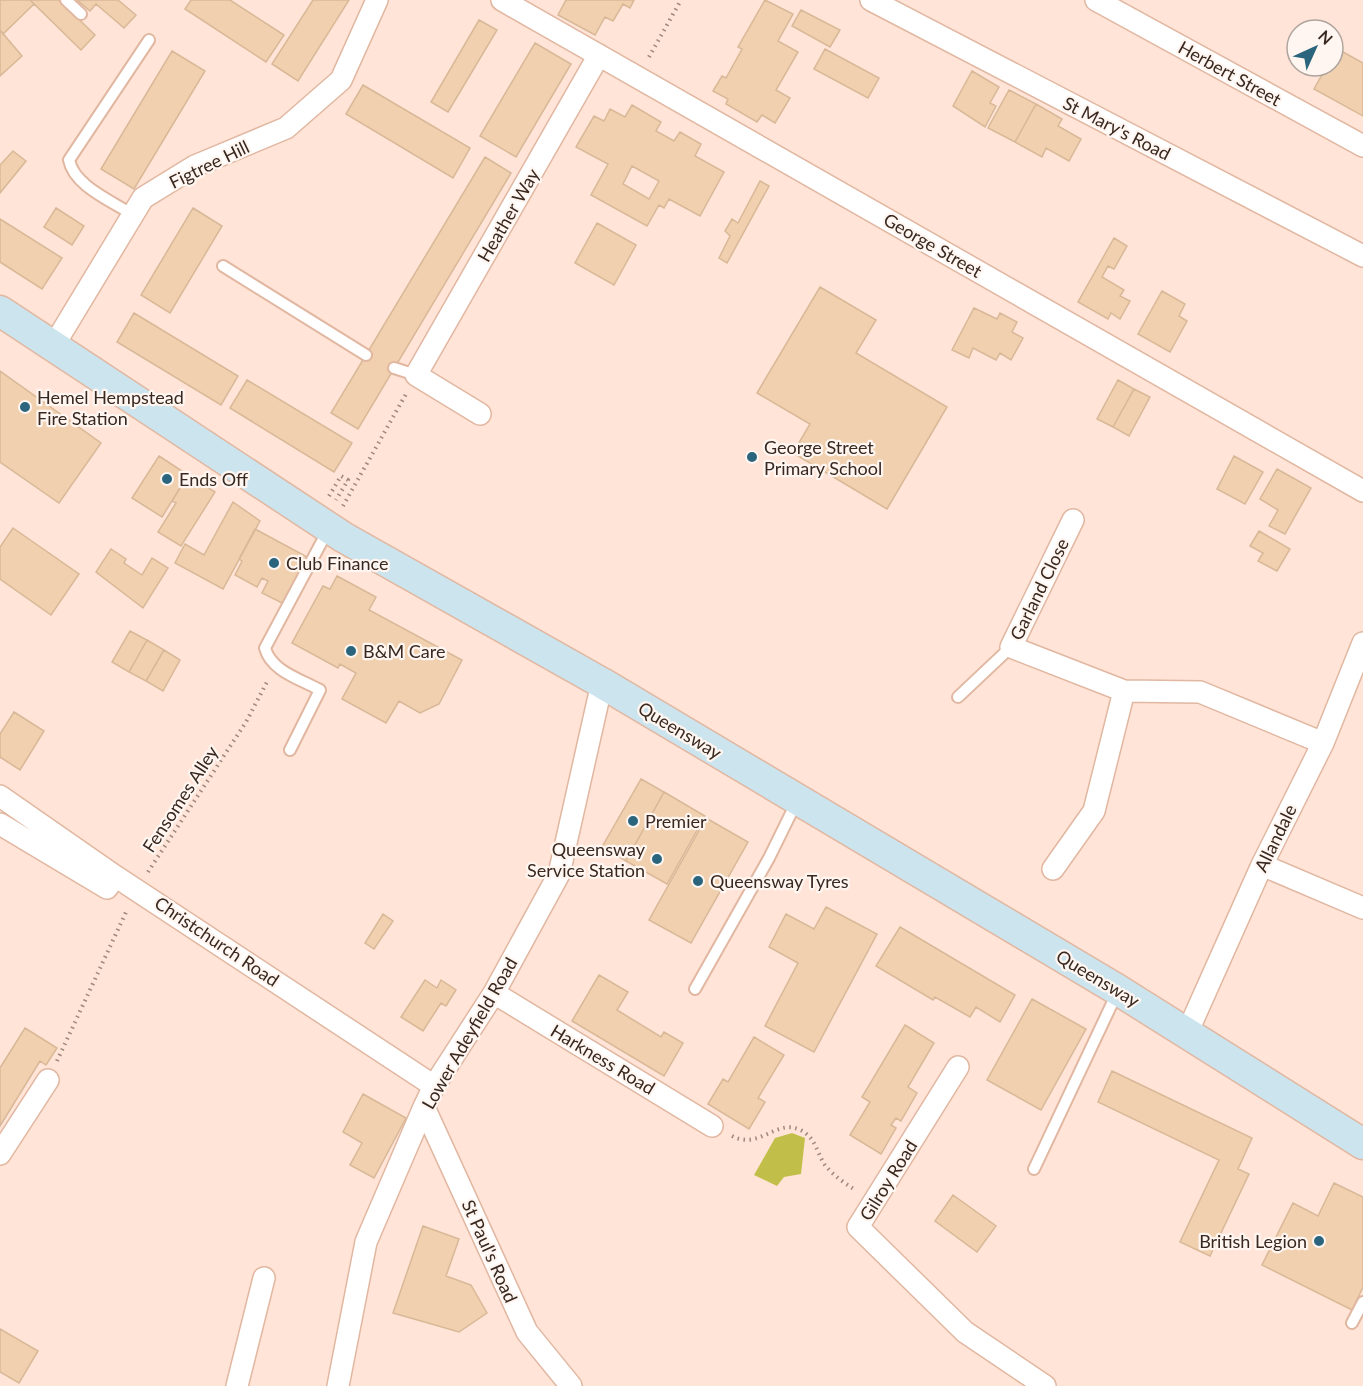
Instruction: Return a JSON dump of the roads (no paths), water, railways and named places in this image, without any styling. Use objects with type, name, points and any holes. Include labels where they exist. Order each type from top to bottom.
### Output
[{"type":"main road","name":"Queensway","points":[[0,311],[329,527],[602,682],[1118,990],[1363,1144]]},
{"type":"street","name":"Figtree Hill","points":[[54,345],[143,198],[195,166],[286,128],[341,80],[377,0]]},
{"type":"street","name":"George Street","points":[[502,0],[1363,491]]},
{"type":"street","name":"St Mary's Road","points":[[871,0],[1363,256]]},
{"type":"street","name":"Herbert Street","points":[[1096,0],[1363,146]]},
{"type":"street","name":"Heather Way","points":[[416,375],[599,55]]},
{"type":"street","points":[[416,375],[480,414]]},
{"type":"street","name":"Garland Close","points":[[1073,520],[1011,648],[1124,691],[1200,692],[1323,743]]},
{"type":"street","name":"Allandale","points":[[1187,1034],[1262,865],[1323,743],[1363,643]]},
{"type":"street","name":"Lower Adeyfield Road","points":[[338,1386],[366,1242],[424,1107],[434,1086],[494,993],[559,874],[602,682]]},
{"type":"street","points":[[1053,869],[1094,811],[1124,691]]},
{"type":"street","name":"Christchurch Road","points":[[0,796],[115,876],[137,888],[434,1086]]},
{"type":"street","points":[[0,824],[107,888],[115,876]]},
{"type":"street","points":[[1262,865],[1363,909]]},
{"type":"street","name":"Harkness Road","points":[[494,993],[712,1126]]},
{"type":"street","name":"Gilroy Road","points":[[958,1067],[858,1227],[965,1332],[1045,1386]]},
{"type":"street","points":[[0,1154],[48,1080]]},
{"type":"street","name":"St Paul's Road","points":[[424,1107],[527,1332],[571,1386]]},
{"type":"street","points":[[237,1386],[264,1278]]},
{"type":"lane","points":[[66,0],[81,14]]},
{"type":"lane","points":[[133,215],[79,180],[71,171],[69,160],[149,40]]},
{"type":"lane","points":[[223,266],[366,355]]},
{"type":"lane","points":[[394,368],[416,375]]},
{"type":"lane","points":[[290,750],[320,690],[275,666],[268,659],[265,648],[329,527]]},
{"type":"lane","points":[[957,697],[1011,648]]},
{"type":"lane","points":[[695,989],[769,858],[797,800]]},
{"type":"lane","points":[[1034,1169],[1118,990]]},
{"type":"lane","points":[[1352,1323],[1363,1302]]},
{"type":"place","name":"Hemel Hempstead Fire Station","points":[[25,407]]},
{"type":"place","name":"George Street Primary School","points":[[752,457]]},
{"type":"place","name":"Ends Off","points":[[167,479]]},
{"type":"place","name":"Club Finance","points":[[274,563]]},
{"type":"place","name":"B&M Care","points":[[351,651]]},
{"type":"place","name":"Premier","points":[[633,821]]},
{"type":"place","name":"Queensway Service Station","points":[[657,859]]},
{"type":"place","name":"Queensway Tyres","points":[[698,881]]},
{"type":"place","name":"British Legion","points":[[1319,1241]]}]
